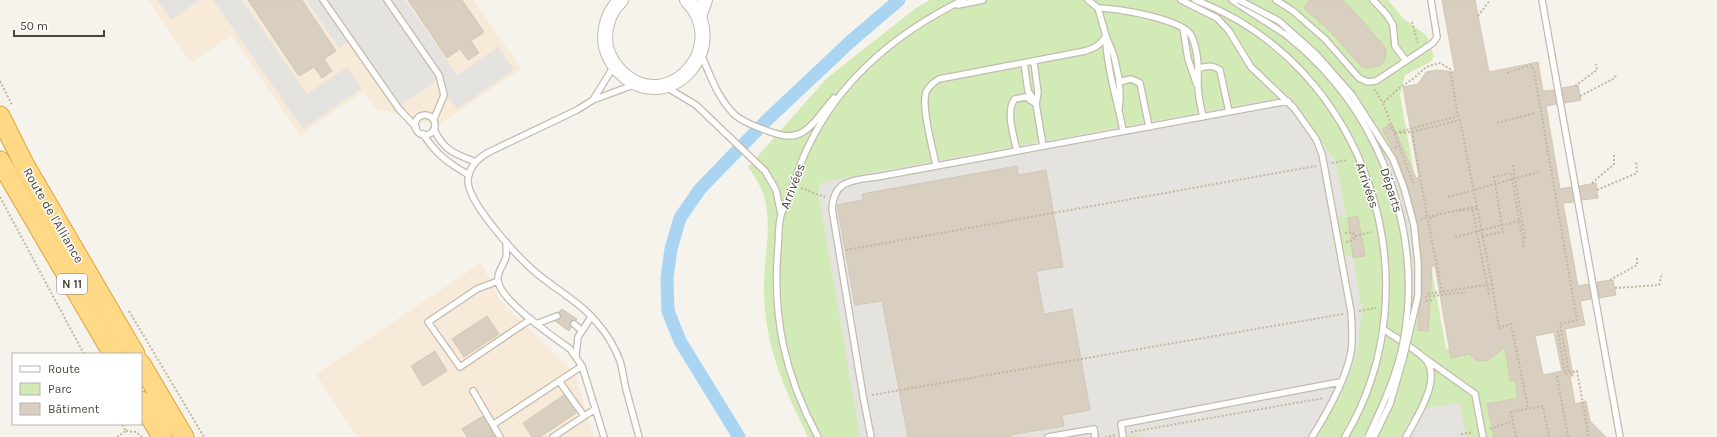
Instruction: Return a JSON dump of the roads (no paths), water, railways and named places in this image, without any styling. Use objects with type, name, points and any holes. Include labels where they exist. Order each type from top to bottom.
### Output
[{"type":"highway","name":"Route de l'Alliance","points":[[7,112],[28,170],[134,353]]},
{"type":"highway","name":"Route de l'Alliance","points":[[0,161],[112,353]]},
{"type":"highway","points":[[142,366],[184,437]]},
{"type":"highway","points":[[142,403],[162,437]]},
{"type":"street","points":[[605,0],[610,13]]},
{"type":"street","points":[[621,0],[610,13],[606,26],[605,40],[608,53],[614,66],[621,73],[637,83],[650,86],[672,83],[686,75],[696,63],[700,54],[704,35],[699,17],[687,0]]},
{"type":"street","points":[[699,17],[705,0]]},
{"type":"lane","points":[[323,0],[399,109],[416,126],[418,132],[429,134],[434,129]]},
{"type":"lane","points":[[387,0],[439,75],[444,95],[434,120],[434,129],[440,141],[450,151],[476,162]]},
{"type":"lane","name":"Arrivées","points":[[818,437],[805,413],[790,371],[779,322],[776,271],[781,214],[811,141],[829,111],[854,78],[882,50],[914,26],[963,0]]},
{"type":"lane","points":[[949,7],[983,0]]},
{"type":"lane","points":[[1088,0],[1098,8],[1131,12],[1173,22],[1192,36],[1199,68],[1198,87],[1202,117]]},
{"type":"lane","points":[[1181,0],[1217,18],[1234,38],[1251,67],[1288,101],[1316,140],[1324,164],[1353,330],[1351,353],[1336,394],[1312,437]]},
{"type":"lane","name":"Arrivées","points":[[1195,0],[1235,19],[1262,37],[1286,57],[1308,79],[1328,103],[1345,130],[1359,158],[1376,206],[1382,230],[1385,256],[1386,306],[1383,329],[1373,376],[1355,422],[1345,437]]},
{"type":"lane","name":"Départs","points":[[1232,0],[1285,34],[1308,54],[1330,77],[1353,107],[1380,155],[1400,215],[1409,277],[1409,300],[1404,338],[1385,402],[1368,437]]},
{"type":"lane","points":[[1239,0],[1279,21],[1316,54],[1352,95],[1393,159],[1404,188],[1414,225],[1418,263],[1418,296],[1403,359],[1390,404],[1374,437]]},
{"type":"lane","points":[[1276,0],[1293,11],[1325,39],[1359,78],[1368,82],[1376,81],[1433,43],[1436,37],[1431,0]]},
{"type":"lane","points":[[1373,0],[1387,15],[1392,25],[1395,46],[1406,61]]},
{"type":"lane","points":[[1542,0],[1620,437]]},
{"type":"lane","points":[[1098,8],[1106,36],[1114,56],[1119,82],[1119,108]]},
{"type":"lane","points":[[1183,28],[1188,58],[1198,87]]},
{"type":"lane","points":[[936,166],[925,99],[928,88],[933,82],[939,79],[1024,64],[1085,51],[1097,47],[1102,43],[1106,36]]},
{"type":"lane","points":[[1106,36],[1107,63],[1111,84],[1119,108],[1123,131]]},
{"type":"lane","points":[[700,54],[711,79],[727,106],[736,116],[751,124],[784,136],[793,136],[803,132],[816,120],[827,106],[854,78]]},
{"type":"lane","points":[[1034,62],[1038,93],[1036,104],[1043,146]]},
{"type":"lane","points":[[1024,64],[1028,91],[1036,104]]},
{"type":"lane","points":[[593,100],[614,66]]},
{"type":"lane","points":[[1199,68],[1215,66],[1220,70],[1229,112]]},
{"type":"lane","points":[[1119,82],[1131,79],[1140,83],[1149,127]]},
{"type":"lane","points":[[637,83],[593,100],[577,110],[489,152],[476,162],[469,175],[469,186],[476,203],[506,242],[538,275],[576,303],[598,323],[612,344],[620,361],[626,392],[639,437]]},
{"type":"lane","points":[[662,85],[696,105],[765,171],[774,185],[781,214]]},
{"type":"lane","points":[[1017,151],[1010,113],[1011,105],[1015,99],[1026,97],[1036,104]]},
{"type":"lane","points":[[871,437],[832,209],[833,200],[839,188],[845,183],[1288,101]]},
{"type":"lane","points":[[416,126],[418,118],[423,115],[429,115],[434,120]]},
{"type":"lane","points":[[423,134],[441,158],[469,175]]},
{"type":"lane","points":[[506,242],[506,258],[499,270],[498,281],[503,291],[531,320],[570,349],[576,356],[582,366],[604,437]]},
{"type":"lane","points":[[498,281],[477,289],[428,322],[460,367],[531,320]]},
{"type":"lane","points":[[536,324],[557,316]]},
{"type":"lane","points":[[576,356],[578,337],[591,317]]},
{"type":"lane","points":[[574,324],[582,330]]},
{"type":"lane","points":[[1383,329],[1475,394],[1483,437]]},
{"type":"lane","points":[[1406,437],[1427,397],[1431,373],[1426,359]]},
{"type":"lane","points":[[494,424],[582,366]]},
{"type":"lane","points":[[559,381],[584,416]]},
{"type":"lane","points":[[1123,435],[1121,424],[1340,382]]},
{"type":"lane","points":[[473,391],[494,424],[500,437]]},
{"type":"lane","points":[[552,437],[595,409]]},
{"type":"lane","points":[[805,413],[823,437]]},
{"type":"lane","points":[[1048,437],[1094,429],[1095,437]]},
{"type":"waterway","points":[[739,437],[680,341],[668,311],[667,278],[671,249],[680,218],[700,189],[767,120],[851,41],[899,0]]}]
